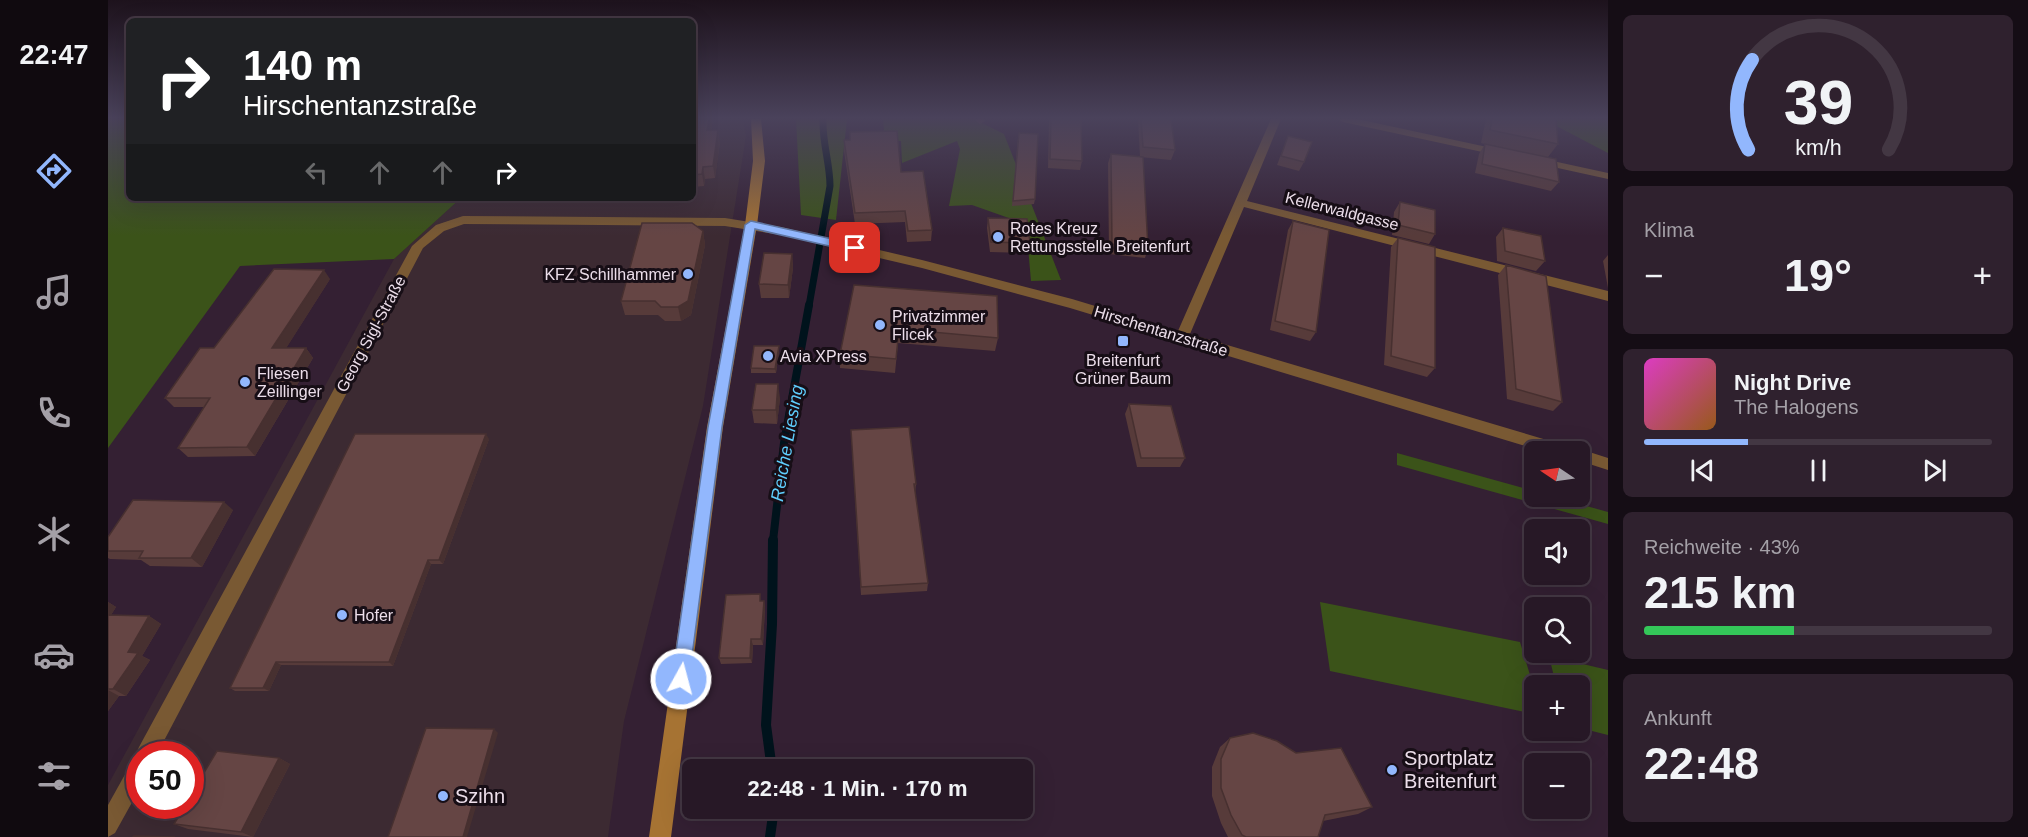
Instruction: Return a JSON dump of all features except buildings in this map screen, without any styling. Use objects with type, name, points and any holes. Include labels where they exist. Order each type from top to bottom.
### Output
[{"type":"main road","points":[[660,837],[715,427],[751,225],[759,158]]},
{"type":"street","points":[[1182,338],[1260,158]]},
{"type":"street","points":[[1526,158],[1608,176]]},
{"type":"street","name":"Kellerwaldgasse","points":[[1242,203],[1608,296]]},
{"type":"street","name":"Georg Sigl-Straße","points":[[153,741],[418,246],[428,236],[440,228],[463,220],[725,222],[751,225]]},
{"type":"street","name":"Hirschentanzstraße","points":[[751,225],[922,264],[1066,302],[1530,441]]},
{"type":"street","points":[[1590,458],[1608,464]]},
{"type":"street","points":[[108,826],[126,793]]},
{"type":"shaded area","points":[[696,158],[742,158],[703,406],[624,721],[608,837],[108,837],[108,785],[126,752],[126,819],[204,819],[204,741],[132,741],[394,259],[458,201],[696,201]]},
{"type":"green space","points":[[108,158],[126,158],[126,201],[458,201],[394,259],[240,266],[108,448]]},
{"type":"green space","points":[[798,158],[843,158],[836,220],[801,215]]},
{"type":"green space","points":[[902,158],[914,158],[902,163]]},
{"type":"green space","points":[[958,158],[1013,158],[1061,280],[1031,281],[1026,224],[972,205],[949,206]]},
{"type":"green space","points":[[1397,453],[1524,488],[1524,501],[1397,465]]},
{"type":"green space","points":[[1547,507],[1590,507],[1608,512],[1608,524]]},
{"type":"green space","points":[[1320,602],[1520,642],[1524,663],[1526,663],[1530,675],[1524,675],[1524,712],[1330,671]]},
{"type":"green space","points":[[1551,663],[1578,663],[1608,670],[1608,735],[1590,730],[1590,675],[1554,675]]},
{"type":"waterway","name":"Reiche Liesing","points":[[809,306],[830,186],[827,158]]},
{"type":"waterway","name":"Reiche Liesing","points":[[773,541],[784,443],[809,305]]},
{"type":"waterway","name":"Reiche Liesing","points":[[771,759],[766,725],[772,624],[773,540]]},
{"type":"waterway","name":"Reiche Liesing","points":[[770,837],[772,819]]},
{"type":"place","name":"Rotes Kreuz Rettungsstelle Breitenfurt","points":[[998,237]]},
{"type":"place","name":"KFZ Schillhammer","points":[[688,274]]},
{"type":"place","name":"Privatzimmer Flicek","points":[[880,325]]},
{"type":"place","name":"Breitenfurt Grüner Baum","points":[[1123,341]]},
{"type":"place","name":"Avia XPress","points":[[768,356]]},
{"type":"place","name":"Fliesen Zeillinger","points":[[245,382]]},
{"type":"place","name":"Hofer","points":[[342,615]]},
{"type":"place","name":"Sportplatz Breitenfurt","points":[[1392,770]]},
{"type":"place","name":"Szihn","points":[[443,796]]},
{"type":"route","points":[[681,679],[715,427],[751,225],[855,248]]}]
